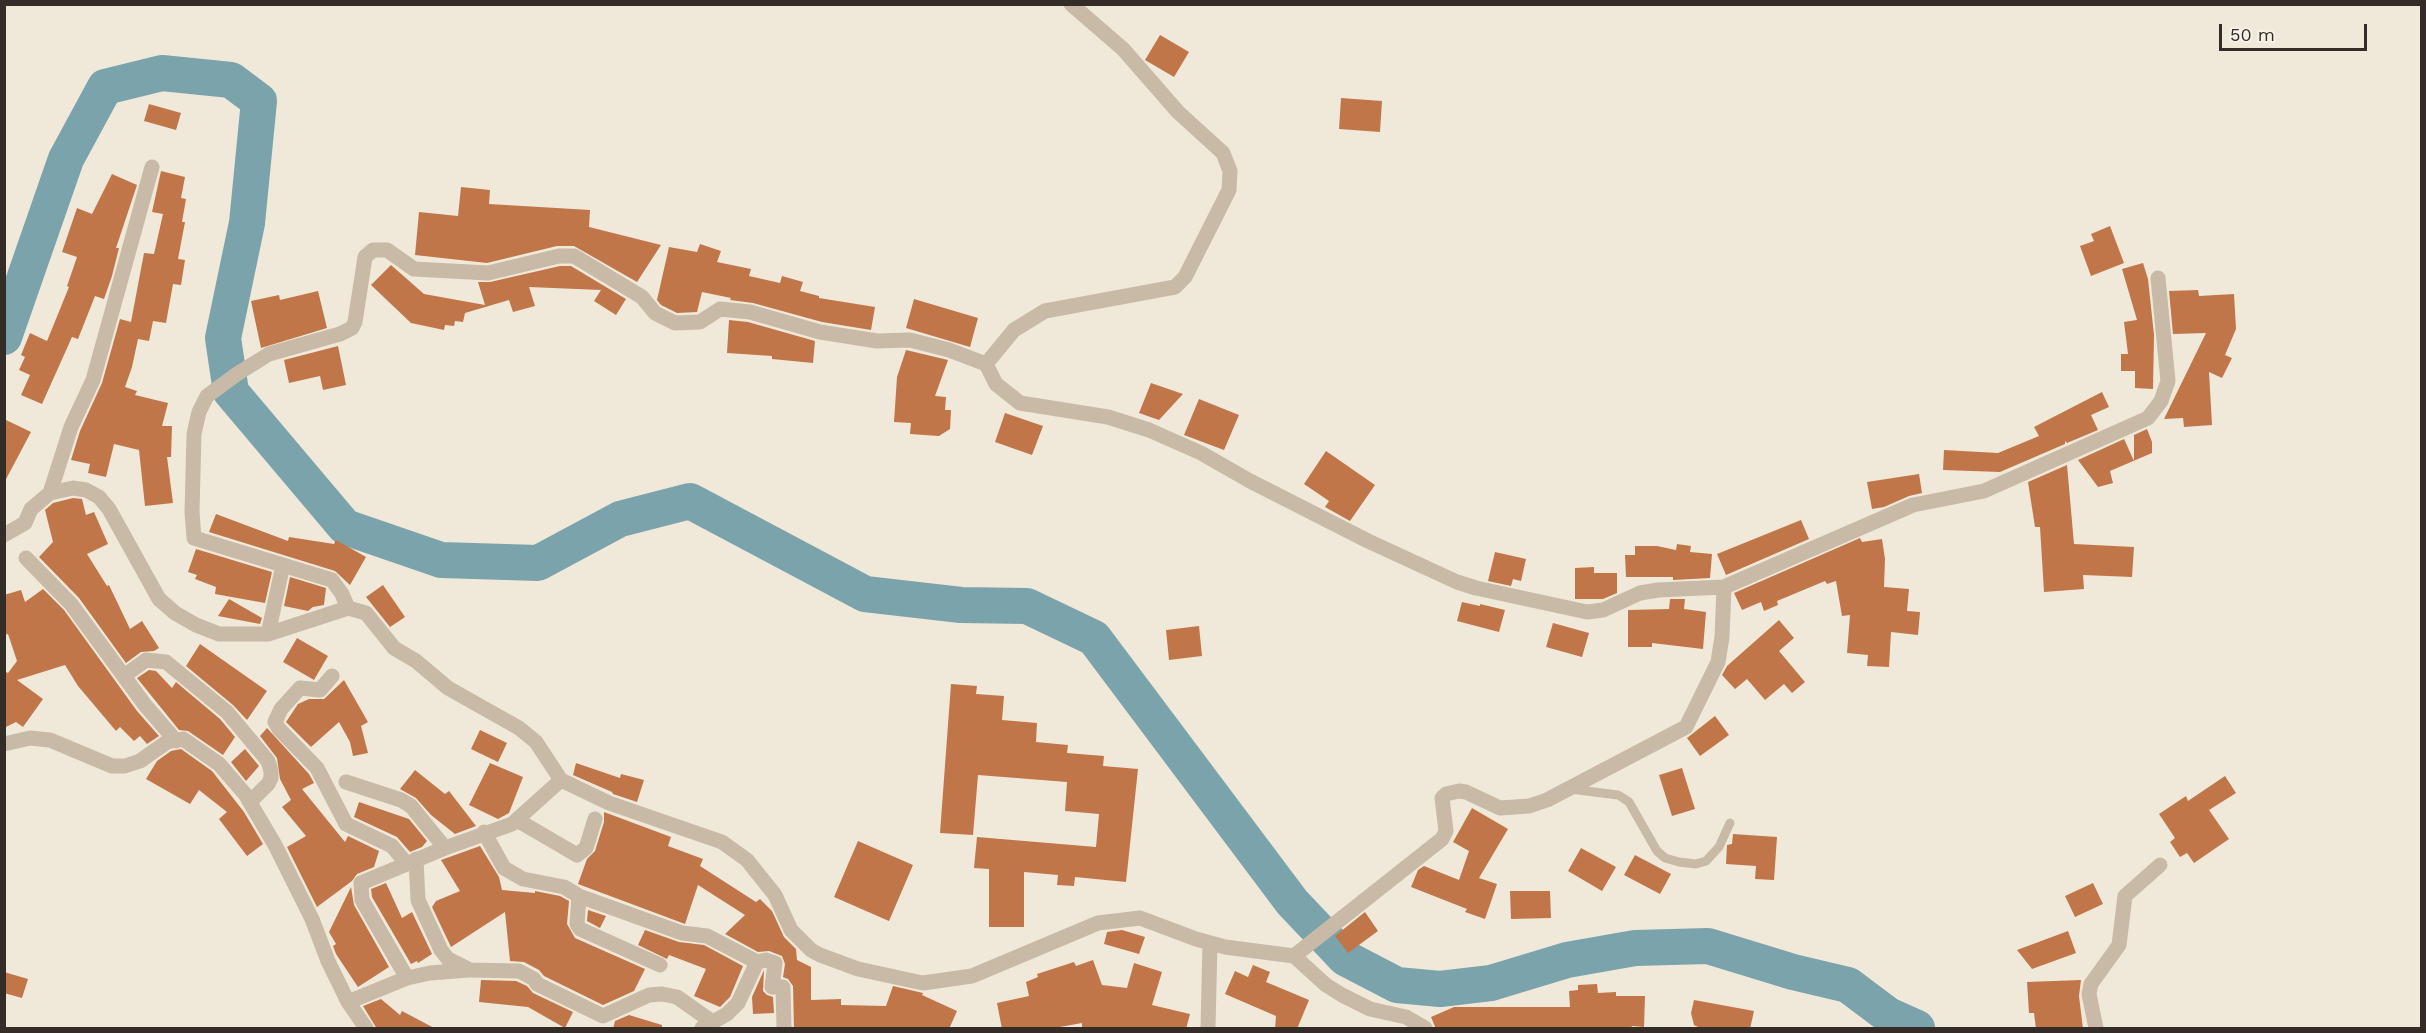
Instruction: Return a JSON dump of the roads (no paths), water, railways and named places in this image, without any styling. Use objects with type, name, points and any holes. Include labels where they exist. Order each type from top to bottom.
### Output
[{"type":"street","points":[[986,364],[1014,330],[1045,311],[1175,286],[1185,277],[1229,190],[1230,171],[1223,153],[1178,112],[1123,49],[1071,4]]},
{"type":"street","points":[[50,493],[71,427],[93,380],[152,167]]},
{"type":"street","points":[[348,608],[332,580],[194,538],[192,512],[194,434],[196,421],[207,396],[237,374],[269,354],[340,334],[352,328],[355,322],[365,257],[368,252],[379,249],[387,250],[414,269],[436,272],[488,273],[559,256],[574,256],[642,297],[655,313],[675,323],[700,322],[720,309],[750,312],[820,332],[877,340],[910,340],[949,350],[986,364],[996,384],[1020,403],[1108,417],[1149,430],[1202,453],[1250,481],[1368,541],[1458,582],[1587,612],[1603,610],[1640,593],[1724,587],[1913,505],[1984,491],[2148,418],[2161,401],[2168,381],[2158,278]]},
{"type":"street","points":[[4,535],[25,522],[31,509],[50,493],[73,488],[86,490],[99,497],[109,509],[159,599],[175,614],[196,625],[219,634],[268,634],[348,608],[366,613],[394,648],[416,661],[448,688],[528,735],[536,742],[561,780],[609,803],[722,842],[747,860],[775,895],[791,930],[811,950],[858,969],[923,983],[972,976],[1098,923],[1140,918],[1210,943],[1255,952],[1299,952],[1442,839],[1446,831],[1442,798],[1446,794],[1466,792],[1500,808],[1529,806],[1568,789],[1686,727],[1718,662],[1722,637],[1724,587]]},
{"type":"street","points":[[26,558],[71,604],[176,741]]},
{"type":"street","points":[[268,634],[283,565]]},
{"type":"street","points":[[124,676],[146,660],[166,662],[226,712],[268,761],[271,771],[268,784],[250,802]]},
{"type":"street","points":[[332,676],[320,690],[300,688],[281,709],[275,722],[317,768],[346,824],[392,846],[411,861],[418,900],[431,930],[448,959],[470,970]]},
{"type":"street","points":[[4,744],[30,738],[50,741],[112,766],[124,766],[140,761],[167,742],[183,740],[219,764],[250,802],[275,845],[312,920],[328,961],[348,1002],[366,1029]]},
{"type":"street","points":[[407,978],[362,900],[361,883],[484,832],[512,824],[561,780]]},
{"type":"street","points":[[346,782],[401,800],[411,806],[445,848]]},
{"type":"street","points":[[516,820],[577,855],[586,848],[595,819]]},
{"type":"street","points":[[484,832],[504,868],[523,879],[564,887],[579,896],[682,933],[707,936],[758,962],[766,960],[775,963],[772,987],[783,987],[784,1029]]},
{"type":"street","points":[[2096,1029],[2089,994],[2091,984],[2119,945],[2126,896],[2160,865]]},
{"type":"street","points":[[579,896],[577,924],[580,929],[660,965]]},
{"type":"street","points":[[1208,1029],[1210,943]]},
{"type":"street","points":[[1299,952],[1326,985],[1342,995],[1370,1009],[1406,1017],[1425,1029]]},
{"type":"street","points":[[348,1002],[407,978],[430,972],[519,971],[534,979],[537,984],[603,1016],[649,995],[662,994],[677,997],[707,1025],[727,1014],[738,1003],[758,962]]},
{"type":"lane","points":[[1568,789],[1618,795],[1623,798],[1629,802],[1657,851],[1665,858],[1678,862],[1696,864],[1706,861],[1719,847],[1731,823]]},
{"type":"waterway","points":[[4,337],[66,159],[105,87],[162,73],[231,80],[259,101],[247,223],[223,338],[231,392],[345,527],[441,560],[538,563],[620,519],[690,501],[865,594],[961,605],[1027,606],[1094,638],[1292,902],[1345,958],[1397,985],[1440,989],[1491,983],[1567,960],[1635,948],[1708,946],[1793,972],[1848,985],[1888,1015],[1917,1028]]}]
